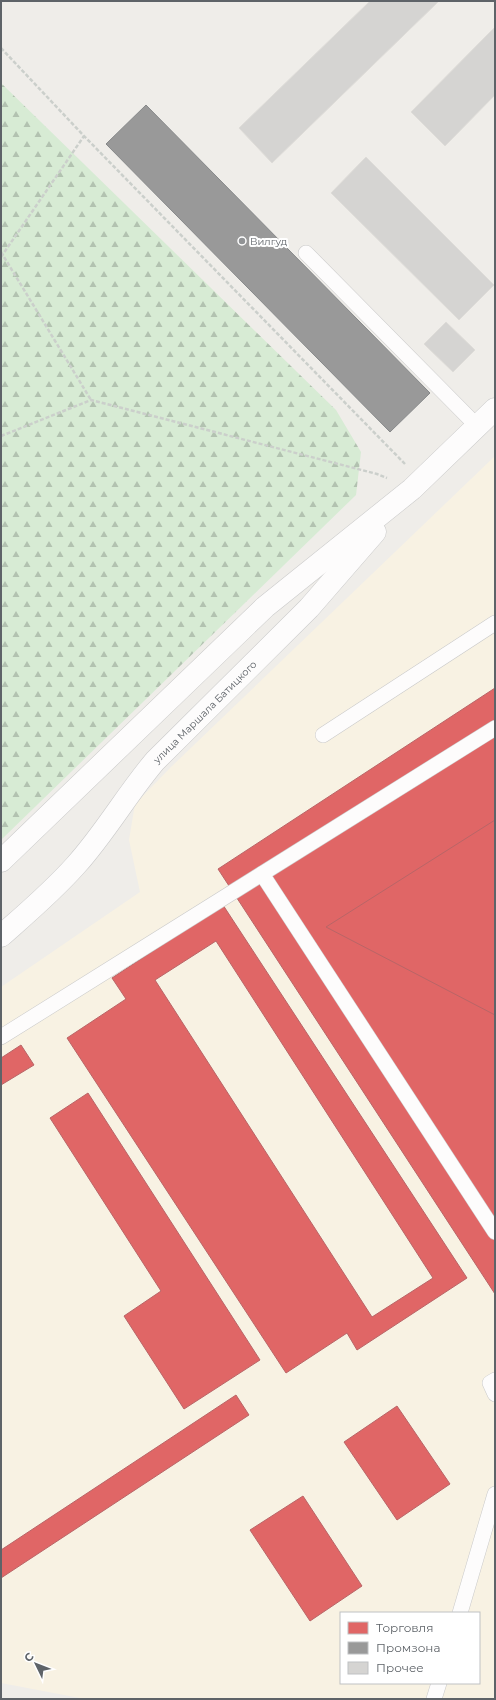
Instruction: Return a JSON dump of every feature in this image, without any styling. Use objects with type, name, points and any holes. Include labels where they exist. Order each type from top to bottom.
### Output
[{"type":"street","name":"улица Маршала Батицкого","points":[[1,862],[266,607],[417,484],[495,409]]},
{"type":"street","name":"улица Маршала Батицкого","points":[[1,936],[43,899],[76,864],[104,830],[137,782],[155,761],[309,608],[417,484]]},
{"type":"lane","points":[[306,253],[478,427]]},
{"type":"lane","points":[[323,735],[495,623]]},
{"type":"lane","points":[[1,1037],[495,728]]},
{"type":"lane","points":[[262,874],[495,1232]]},
{"type":"lane","points":[[495,1380],[490,1383],[495,1394]]},
{"type":"lane","points":[[460,1612],[495,1494]]},
{"type":"lane","points":[[434,1699],[439,1684]]},
{"type":"path","points":[[1,48],[417,484]]},
{"type":"path","points":[[84,136],[2,254],[91,400]]},
{"type":"path","points":[[1,436],[91,400],[417,484]]},
{"type":"shaded area","points":[[495,456],[495,1699],[85,1699],[1,1683],[1,987],[140,892],[129,840],[135,804],[171,767]]},
{"type":"green space","points":[[1,83],[336,410],[361,452],[356,495],[1,840]]},
{"type":"building: Торговля","points":[[495,688],[495,1294],[218,869]]},
{"type":"building: Торговля","points":[[495,820],[495,1015],[326,927]]},
{"type":"building: Торговля","points":[[223,905],[467,1278],[357,1350],[347,1333],[286,1373],[67,1038],[126,999],[112,978]],"holes":[[[216,941],[433,1278],[372,1317],[155,980]]]},
{"type":"building: Торговля","points":[[21,1045],[34,1065],[1,1085],[1,1058]]},
{"type":"building: Торговля","points":[[88,1093],[260,1360],[184,1409],[124,1316],[161,1291],[50,1118]]},
{"type":"building: Торговля","points":[[236,1395],[249,1415],[1,1578],[1,1550]]},
{"type":"building: Торговля","points":[[397,1406],[450,1484],[397,1520],[344,1442]]},
{"type":"building: Торговля","points":[[303,1496],[362,1586],[310,1621],[250,1530]]},
{"type":"building: Промзона","points":[[146,105],[430,393],[390,432],[106,144]]},
{"type":"building: Прочее","points":[[370,1],[439,1],[272,163],[239,128]]},
{"type":"building: Прочее","points":[[495,27],[495,95],[445,146],[411,112]]},
{"type":"building: Прочее","points":[[366,157],[494,285],[459,320],[331,193]]},
{"type":"building: Прочее","points":[[446,322],[475,350],[453,372],[424,344]]},
{"type":"place","name":"Вилгуд","points":[[242,241]]}]
